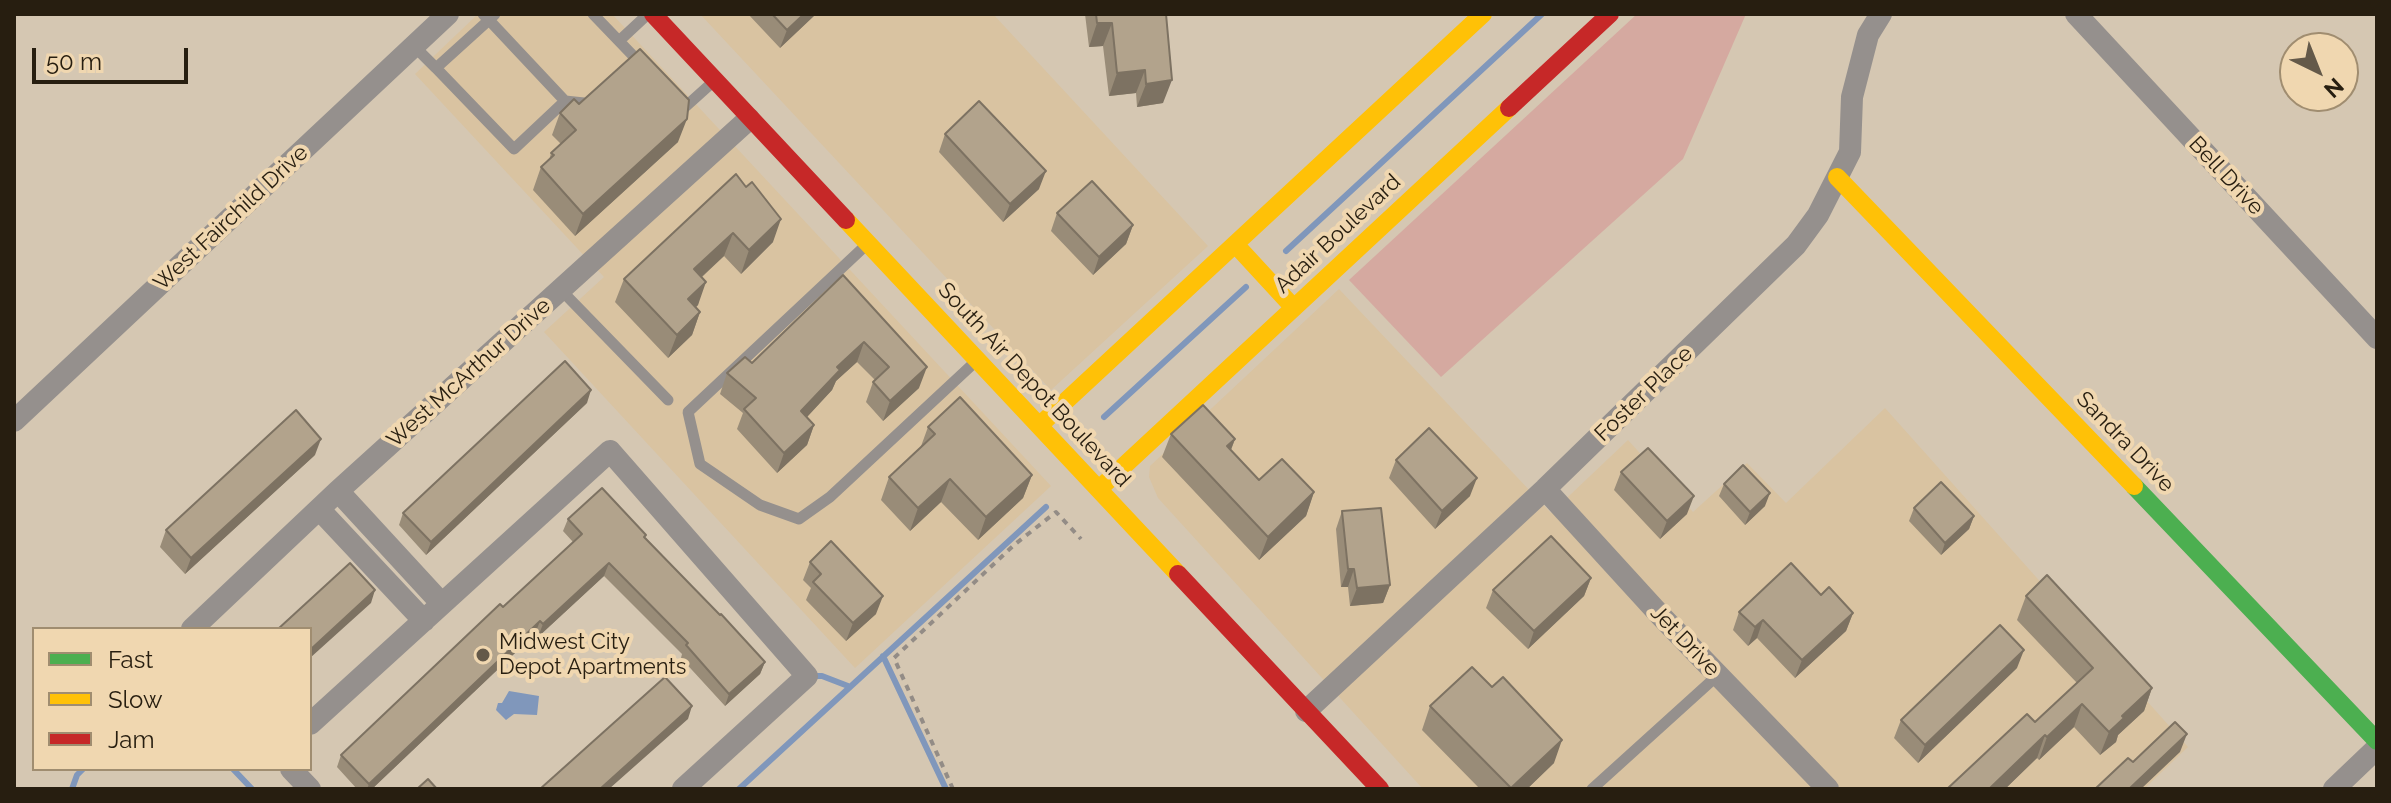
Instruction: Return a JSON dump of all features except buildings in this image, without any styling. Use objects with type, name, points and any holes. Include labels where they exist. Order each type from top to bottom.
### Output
[{"type":"street","name":"South Air Depot Boulevard","points":[[651,14],[1380,789]]},
{"type":"street","points":[[1040,425],[1483,14]]},
{"type":"street","name":"Adair Boulevard","points":[[1099,489],[1610,14]]},
{"type":"street","name":"Foster Place","points":[[1306,711],[1545,489],[1796,245],[1818,215],[1850,152],[1852,97],[1868,35],[1881,14]]},
{"type":"street","name":"Bell Drive","points":[[2076,14],[2377,338]]},
{"type":"street","name":"West Fairchild Drive","points":[[14,421],[444,15]]},
{"type":"street","name":"West McArthur Drive","points":[[194,627],[338,491],[749,119]]},
{"type":"street","name":"Sandra Drive","points":[[1837,177],[2377,741]]},
{"type":"street","points":[[1235,244],[1294,308]]},
{"type":"street","points":[[312,722],[610,451],[807,676],[683,789]]},
{"type":"street","name":"Jet Drive","points":[[1545,489],[1660,615],[1828,789]]},
{"type":"street","points":[[338,491],[442,604]]},
{"type":"street","points":[[319,509],[424,621]]},
{"type":"street","points":[[2334,789],[2377,748]]},
{"type":"street","points":[[293,771],[310,789]]},
{"type":"lane","points":[[593,14],[655,78]]},
{"type":"lane","points":[[619,41],[651,14]]},
{"type":"lane","points":[[436,68],[489,16],[565,101],[582,104],[593,95]]},
{"type":"lane","points":[[414,46],[514,149],[565,101]]},
{"type":"lane","points":[[624,67],[635,57]]},
{"type":"lane","points":[[674,98],[684,108],[714,81]]},
{"type":"lane","points":[[867,243],[688,412],[700,464],[760,505],[799,519],[830,497],[977,360]]},
{"type":"lane","points":[[561,290],[668,400]]},
{"type":"lane","points":[[1592,789],[1718,675]]},
{"type":"path","points":[[953,789],[894,658],[1014,545],[1056,512],[1081,539]]},
{"type":"shaded area","points":[[478,14],[612,14],[1051,486],[855,668],[544,332],[604,277],[415,74]]},
{"type":"shaded area","points":[[700,14],[993,14],[1208,246],[1051,390]]},
{"type":"shaded area","points":[[1637,14],[1746,14],[1683,159],[1441,377],[1349,280]]},
{"type":"shaded area","points":[[1339,289],[1551,513],[1628,440],[1693,512],[1747,463],[1786,503],[1885,408],[2188,747],[2144,789],[1423,789],[1158,498],[1149,477],[1150,466]]},
{"type":"water","points":[[509,691],[539,696],[537,715],[514,714],[506,720],[496,710]]},
{"type":"waterway","points":[[1286,251],[1542,14]]},
{"type":"waterway","points":[[1104,417],[1246,287]]},
{"type":"waterway","points":[[739,789],[1046,507]]},
{"type":"waterway","points":[[883,656],[946,789]]},
{"type":"waterway","points":[[810,676],[822,676],[848,686]]},
{"type":"waterway","points":[[72,789],[81,771]]},
{"type":"waterway","points":[[235,771],[252,789]]},
{"type":"traffic: fast","points":[[2134,486],[2377,741]]},
{"type":"traffic: slow","points":[[1040,425],[1483,14]]},
{"type":"traffic: slow","points":[[1099,489],[1509,108]]},
{"type":"traffic: slow","points":[[1837,177],[2134,486]]},
{"type":"traffic: slow","points":[[846,220],[1178,574]]},
{"type":"traffic: slow","points":[[1235,244],[1294,308]]},
{"type":"traffic: jam","points":[[653,14],[846,220]]},
{"type":"traffic: jam","points":[[1509,108],[1610,14]]},
{"type":"traffic: jam","points":[[1178,574],[1380,789]]},
{"type":"place","name":"Midwest City Depot Apartments","points":[[483,655]]}]
